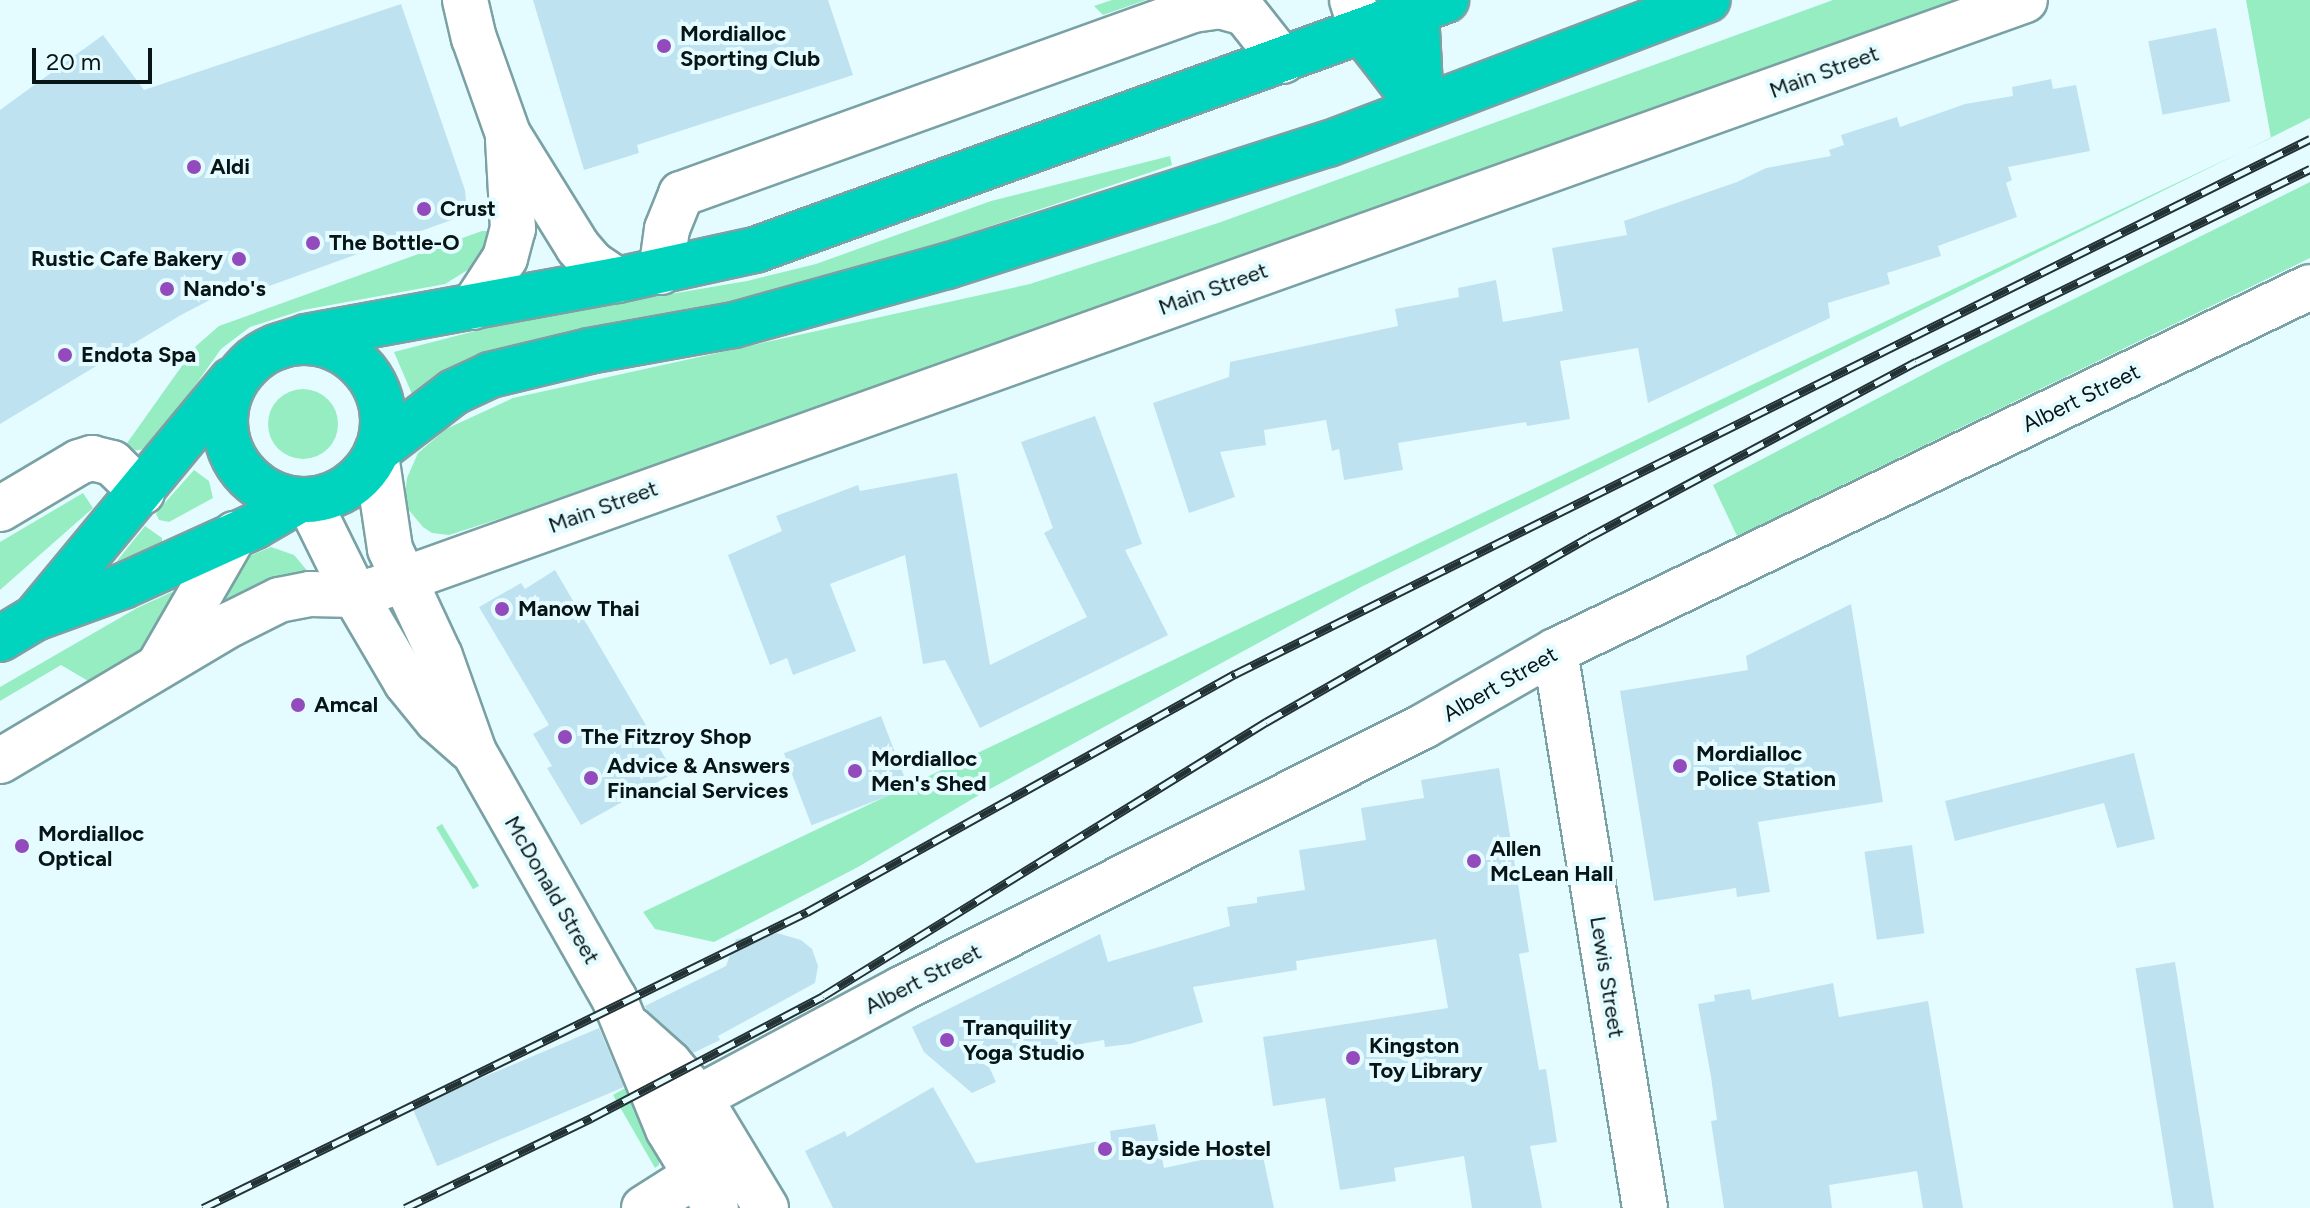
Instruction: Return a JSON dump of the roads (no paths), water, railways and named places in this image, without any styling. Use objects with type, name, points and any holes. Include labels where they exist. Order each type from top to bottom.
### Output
[{"type":"highway","points":[[17,629],[123,586],[304,500],[343,490],[362,475],[376,453],[454,392],[490,375],[589,351],[734,325],[947,266],[1264,166],[1708,0]]},
{"type":"highway","points":[[17,629],[142,492],[231,381],[264,354],[306,337],[661,272],[755,250],[1283,61],[1357,16],[1424,4],[1421,108]]},
{"type":"highway","points":[[1357,16],[1421,108]]},
{"type":"highway","points":[[304,500],[275,494],[252,480],[230,447],[226,407],[235,382],[264,354],[299,342],[324,344],[346,353],[365,370],[377,391],[383,414],[376,453]]},
{"type":"street","points":[[465,0],[474,38],[508,134],[578,247],[593,264],[617,280]]},
{"type":"street","name":"Main Street","points":[[355,595],[2025,0]]},
{"type":"street","points":[[661,272],[667,229],[681,194],[1193,10],[1220,6],[1245,13],[1283,61]]},
{"type":"street","points":[[473,307],[505,258],[513,229],[508,134]]},
{"type":"street","name":"Albert Street","points":[[702,1102],[711,1091],[901,989],[1424,726],[1555,651],[2310,287]]},
{"type":"street","name":"McDonald Street","points":[[376,453],[384,524],[401,579],[440,656],[474,752],[629,1028],[642,1074],[668,1129],[705,1191]]},
{"type":"street","points":[[0,509],[79,462],[92,458],[112,463],[142,492]]},
{"type":"street","name":"McDonald Street","points":[[304,500],[355,595],[414,694],[474,752]]},
{"type":"street","points":[[158,668],[235,534]]},
{"type":"street","points":[[0,761],[231,624],[279,600],[310,594],[355,595]]},
{"type":"street","name":"Lewis Street","points":[[1555,651],[1645,1208]]},
{"type":"street","name":"McDonald Street","points":[[629,1028],[669,1063],[702,1102],[733,1152],[749,1203]]},
{"type":"street","points":[[644,1208],[705,1191],[733,1152]]},
{"type":"railway","points":[[203,1208],[807,912],[1235,674],[2310,139]]},
{"type":"railway","points":[[405,1208],[591,1118],[823,996],[1266,722],[1589,537],[1916,362],[2310,169]]},
{"type":"place","name":"Mordialloc Sporting Club","points":[[664,46]]},
{"type":"place","name":"Aldi","points":[[194,167]]},
{"type":"place","name":"Crust","points":[[424,209]]},
{"type":"place","name":"The Bottle-O","points":[[313,243]]},
{"type":"place","name":"Rustic Cafe Bakery","points":[[239,259]]},
{"type":"place","name":"Nando's","points":[[167,289]]},
{"type":"place","name":"Endota Spa","points":[[65,355]]},
{"type":"place","name":"Manow Thai","points":[[502,609]]},
{"type":"place","name":"Amcal","points":[[298,705]]},
{"type":"place","name":"The Fitzroy Shop","points":[[565,737]]},
{"type":"place","name":"Mordialloc Police Station","points":[[1680,766]]},
{"type":"place","name":"Mordialloc Men's Shed","points":[[855,771]]},
{"type":"place","name":"Advice & Answers Financial Services","points":[[591,778]]},
{"type":"place","name":"Mordialloc Optical","points":[[22,846]]},
{"type":"place","name":"Allen McLean Hall","points":[[1474,861]]},
{"type":"place","name":"Tranquility Yoga Studio","points":[[947,1040]]},
{"type":"place","name":"Kingston Toy Library","points":[[1353,1058]]},
{"type":"place","name":"Bayside Hostel","points":[[1105,1149]]}]
